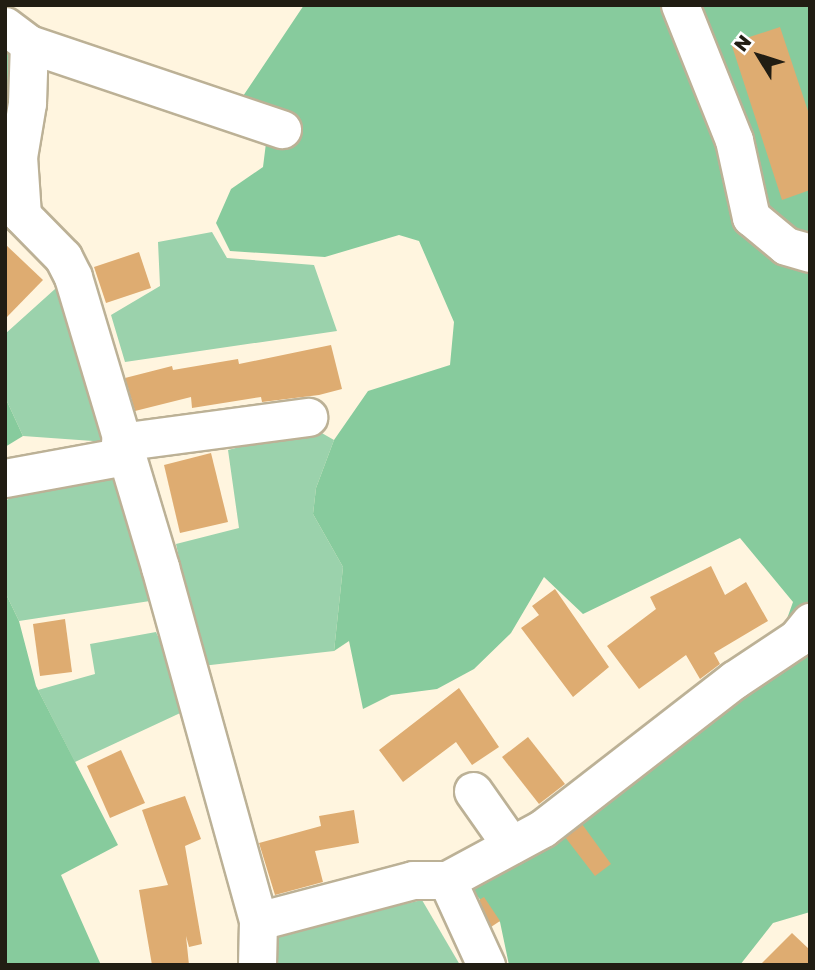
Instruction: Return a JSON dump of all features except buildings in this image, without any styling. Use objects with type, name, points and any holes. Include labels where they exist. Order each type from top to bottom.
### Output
[{"type":"street","points":[[680,5],[734,140],[751,217],[786,246],[810,253]]},
{"type":"street","points":[[257,965],[258,921],[73,276],[63,257],[14,207],[18,157],[27,103],[17,35],[282,129]]},
{"type":"street","points":[[5,478],[122,449],[308,417]]},
{"type":"street","points":[[258,921],[413,880],[447,880],[543,828],[734,680],[797,638],[810,622]]},
{"type":"street","points":[[473,791],[511,845]]},
{"type":"street","points":[[447,880],[486,965]]},
{"type":"green space","points":[[304,5],[810,5],[810,912],[773,923],[740,965],[509,965],[500,922],[462,879],[765,680],[793,602],[740,538],[583,614],[544,577],[511,633],[474,669],[437,689],[391,695],[363,709],[349,641],[334,651],[343,567],[313,514],[316,488],[334,440],[368,391],[450,365],[454,322],[419,241],[399,235],[325,257],[230,251],[216,223],[231,189],[263,167],[266,143],[235,108]]},
{"type":"green space","points":[[5,45],[21,57],[5,191]]},
{"type":"green space","points":[[212,232],[227,258],[314,265],[337,331],[125,362],[111,315],[160,286],[158,242]]},
{"type":"green space","points":[[65,280],[150,601],[19,621],[5,592],[5,501],[107,442],[23,436],[5,397],[5,334]]},
{"type":"green space","points":[[5,397],[23,436],[5,447]]},
{"type":"green space","points":[[313,428],[334,440],[316,488],[313,514],[343,567],[334,651],[202,666],[176,544],[239,528],[228,450]]},
{"type":"green space","points":[[5,592],[19,621],[36,686],[118,845],[61,875],[101,965],[5,965]]},
{"type":"green space","points":[[156,632],[191,708],[75,762],[38,690],[95,674],[90,644]]},
{"type":"green space","points":[[422,900],[460,965],[270,965],[273,934]]}]
